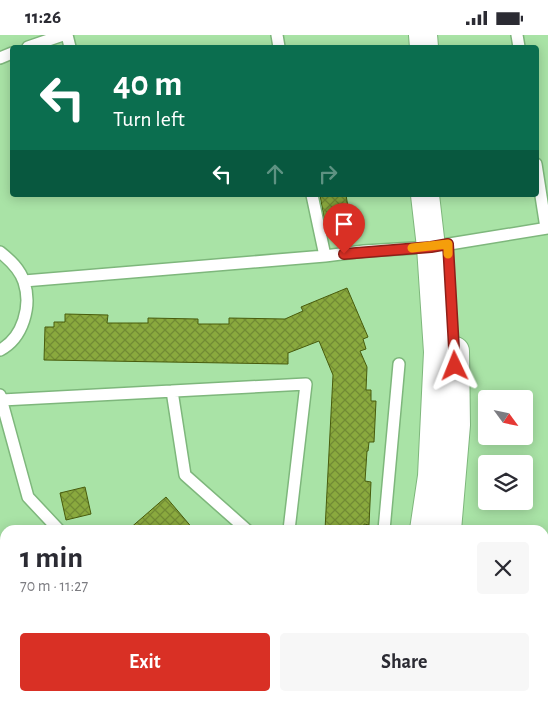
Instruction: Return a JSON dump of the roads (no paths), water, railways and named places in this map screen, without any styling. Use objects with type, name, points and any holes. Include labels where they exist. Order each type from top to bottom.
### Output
[{"type":"main road","points":[[426,197],[439,245],[455,346],[456,425],[447,525]]},
{"type":"main road","points":[[425,525],[432,476],[438,352],[439,245],[442,197]]},
{"type":"lane","points":[[34,45],[63,35]]},
{"type":"lane","points":[[24,281],[439,245],[547,228],[539,181]]},
{"type":"lane","points":[[312,197],[325,256]]},
{"type":"lane","points":[[0,252],[15,265],[24,281],[28,300],[25,318],[17,335],[0,350]]},
{"type":"lane","points":[[384,525],[398,364]]},
{"type":"lane","points":[[54,525],[28,497],[1,397],[306,384],[290,525]]},
{"type":"lane","points":[[172,391],[185,475],[241,525]]}]
